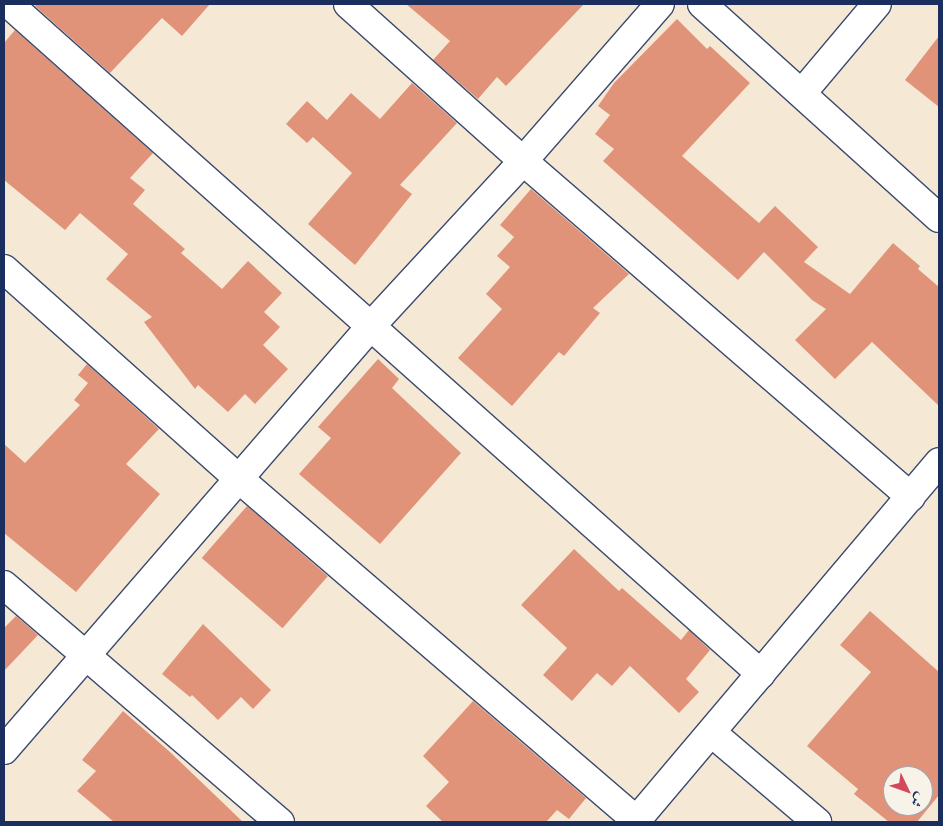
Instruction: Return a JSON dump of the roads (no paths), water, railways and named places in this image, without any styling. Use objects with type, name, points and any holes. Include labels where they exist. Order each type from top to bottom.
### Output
[{"type":"street","points":[[9,4],[761,674]]},
{"type":"street","points":[[348,4],[523,161],[911,497]]},
{"type":"street","points":[[4,750],[84,655],[370,327],[523,161],[660,4]]},
{"type":"street","points":[[702,4],[939,218]]},
{"type":"street","points":[[802,93],[877,4]]},
{"type":"street","points":[[4,269],[238,478],[636,821],[939,462]]},
{"type":"street","points":[[4,585],[280,822]]},
{"type":"street","points":[[712,733],[817,822]]}]
